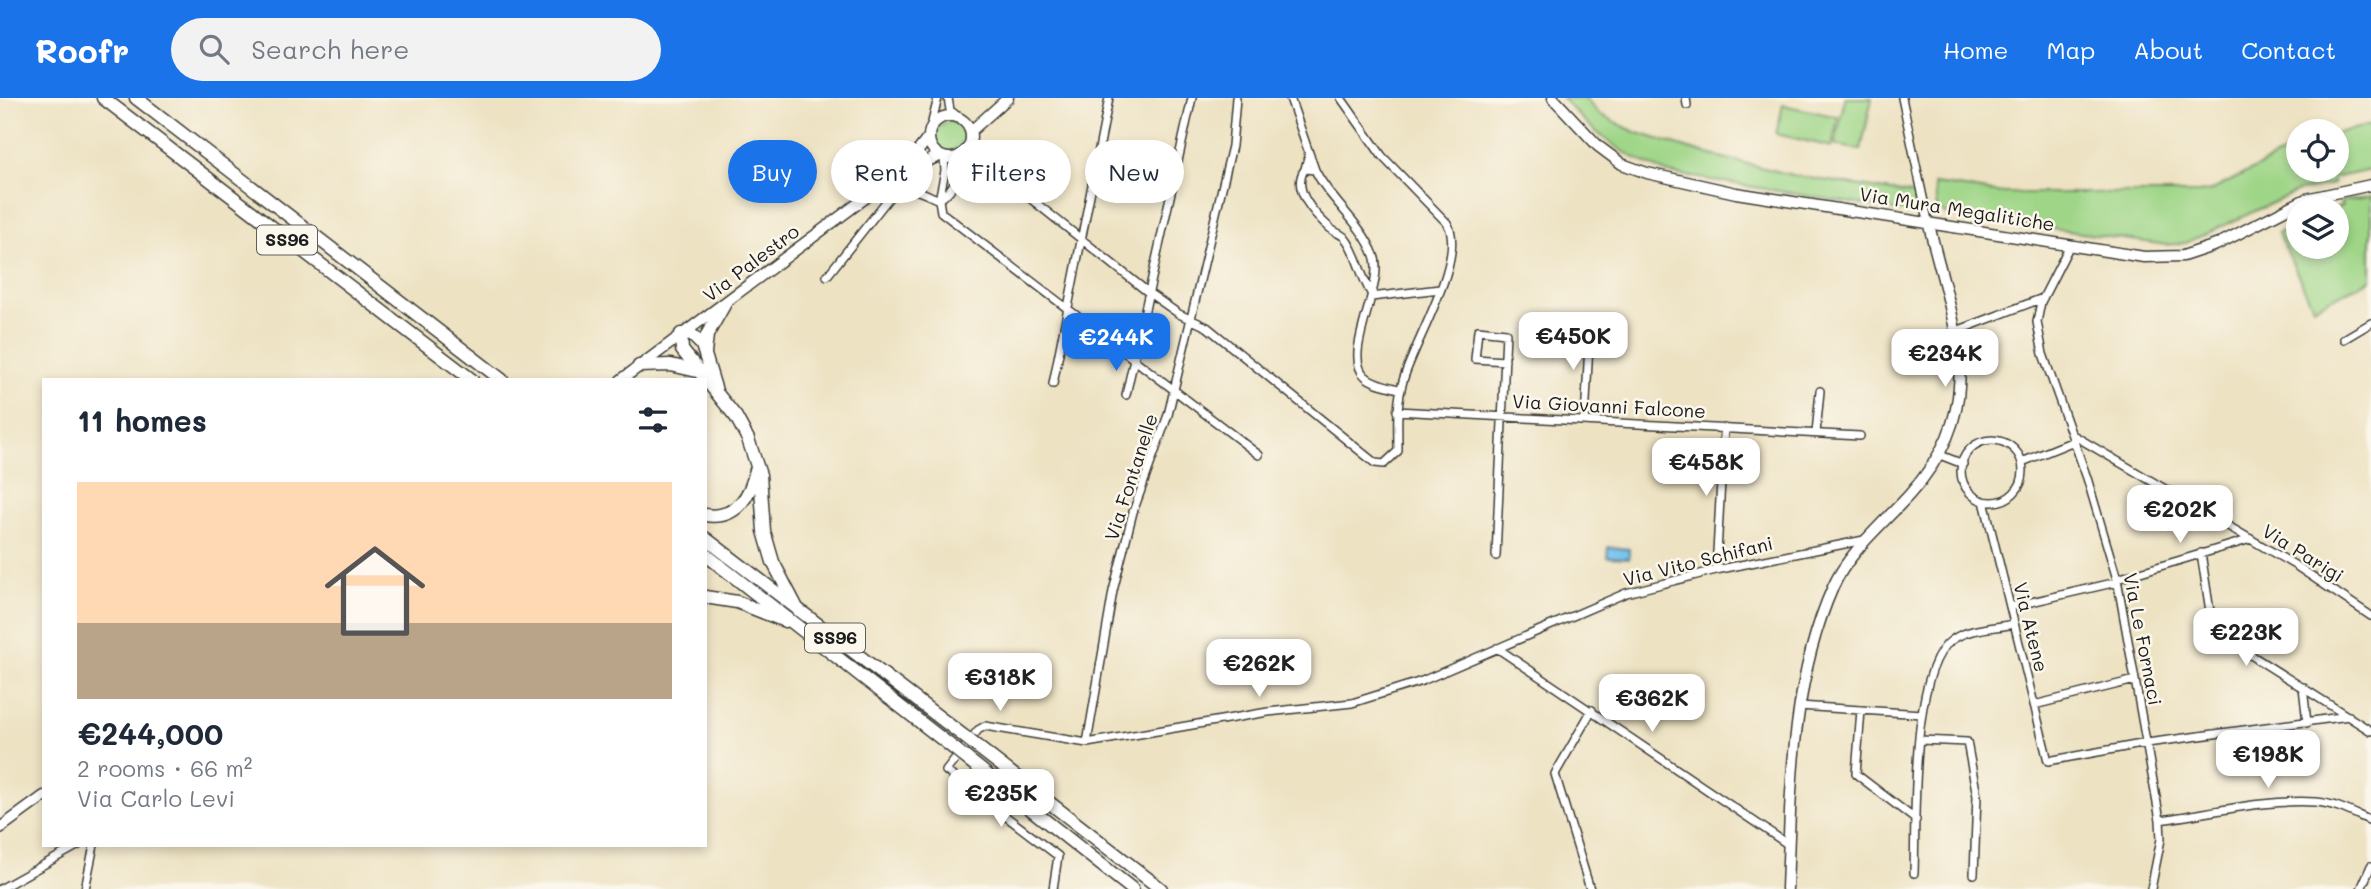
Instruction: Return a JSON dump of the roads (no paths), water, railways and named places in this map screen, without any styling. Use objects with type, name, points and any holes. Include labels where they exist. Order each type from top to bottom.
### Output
[{"type":"highway","name":"SS96","points":[[103,98],[469,378]]},
{"type":"highway","name":"SS96","points":[[136,98],[499,378]]},
{"type":"highway","points":[[705,356],[707,335],[724,305]]},
{"type":"highway","points":[[705,378],[682,350],[681,334],[697,339],[716,391]]},
{"type":"highway","points":[[639,366],[685,366],[701,373]]},
{"type":"highway","points":[[707,380],[736,417],[757,463],[765,531],[774,562],[798,610]]},
{"type":"highway","points":[[707,515],[719,517],[741,507],[752,487],[757,463]]},
{"type":"highway","name":"SS96","points":[[707,540],[1161,889]]},
{"type":"highway","name":"SS96","points":[[707,556],[808,632],[1132,889]]},
{"type":"highway","points":[[707,597],[737,602],[808,632]]},
{"type":"street","points":[[938,98],[928,138],[942,157],[945,171],[939,200],[941,212],[1259,455]]},
{"type":"street","points":[[948,98],[950,110],[971,131]]},
{"type":"street","points":[[968,140],[971,131],[1008,98]]},
{"type":"street","points":[[1054,384],[1109,98]]},
{"type":"street","points":[[1126,395],[1192,98]]},
{"type":"street","name":"Via Fontanelle","points":[[1087,743],[1114,590],[1133,512],[1168,415],[1232,146],[1236,98]]},
{"type":"street","points":[[1290,98],[1321,183],[1365,236],[1374,254],[1376,271],[1360,340],[1359,368],[1365,377],[1401,390]]},
{"type":"street","points":[[1033,203],[1149,293],[1191,321],[1208,327],[1380,465],[1392,460],[1398,451],[1397,411],[1401,390],[1411,356],[1451,257],[1450,228],[1381,156],[1341,98]]},
{"type":"street","name":"Via Mura Megalitiche","points":[[1553,98],[1598,146],[1622,164],[1647,173],[1736,193],[2144,257],[2183,256],[2216,245],[2306,199],[2371,185]]},
{"type":"street","points":[[1787,889],[1799,706],[1824,609],[1834,585],[1851,558],[1930,472],[1958,413],[1961,383],[1954,332],[1927,221],[1902,98]]},
{"type":"street","points":[[931,126],[940,118],[992,110]]},
{"type":"street","points":[[1309,153],[1300,182],[1303,196],[1332,230],[1346,240],[1371,295]]},
{"type":"street","points":[[942,157],[947,156]]},
{"type":"street","name":"Via Palestro","points":[[933,161],[942,157]]},
{"type":"street","points":[[1305,169],[1315,170]]},
{"type":"street","points":[[827,276],[892,194],[905,187],[939,200]]},
{"type":"street","points":[[939,200],[947,194]]},
{"type":"street","name":"Via Palestro","points":[[624,378],[861,203]]},
{"type":"street","name":"Via Le Fornaci","points":[[2070,245],[2043,298],[2037,316],[2041,344],[2117,581],[2160,820],[2161,839],[2151,889]]},
{"type":"street","points":[[1371,295],[1440,289]]},
{"type":"street","points":[[1954,332],[2043,298]]},
{"type":"street","points":[[2344,339],[2371,323]]},
{"type":"street","points":[[1585,420],[1590,325]]},
{"type":"street","points":[[1496,556],[1502,416],[1505,361],[1506,333],[1478,330],[1475,359],[1505,361]]},
{"type":"street","points":[[1816,433],[1820,391]]},
{"type":"street","name":"Via Giovanni Falcone","points":[[1397,411],[1860,436]]},
{"type":"street","points":[[1716,570],[1724,428]]},
{"type":"street","points":[[2022,462],[2073,438]]},
{"type":"street","name":"Via Parigi","points":[[2073,438],[2252,539],[2371,617]]},
{"type":"street","points":[[1992,440],[2011,446],[2022,462],[2023,472],[2017,490],[1999,501],[1984,500],[1970,493],[1964,484],[1963,464],[1973,447],[1992,440]]},
{"type":"street","points":[[1940,455],[1963,464]]},
{"type":"street","name":"Via Atene","points":[[1984,500],[2048,761],[2147,743]]},
{"type":"street","name":"Via Vito Schifani","points":[[1053,889],[1060,861],[1058,856],[946,771],[978,730],[985,726],[1087,743],[1268,712],[1352,703],[1422,681],[1626,593],[1716,570],[1869,539]]},
{"type":"street","points":[[2010,607],[2117,581],[2252,539]]},
{"type":"street","points":[[2201,553],[2213,631],[2371,731]]},
{"type":"street","points":[[1914,873],[1922,714],[1930,670],[1948,643],[1964,634],[2014,624]]},
{"type":"street","points":[[1497,648],[1789,845]]},
{"type":"street","points":[[2034,705],[2135,680]]},
{"type":"street","points":[[2303,687],[2307,723]]},
{"type":"street","points":[[1799,706],[1922,714]]},
{"type":"street","points":[[1590,889],[1555,774],[1592,710]]},
{"type":"street","points":[[1861,710],[1856,774],[1916,820]]},
{"type":"street","points":[[2147,743],[2349,716]]},
{"type":"street","points":[[1921,740],[1966,742],[1977,796],[1974,874]]},
{"type":"street","points":[[0,828],[42,797]]},
{"type":"street","points":[[2160,820],[2276,803],[2317,802],[2371,821]]},
{"type":"street","points":[[0,889],[75,847]]},
{"type":"street","points":[[85,889],[94,847]]},
{"type":"street","points":[[2361,889],[2371,866]]},
{"type":"water","points":[[1608,547],[1629,549],[1629,558],[1607,557]]}]
